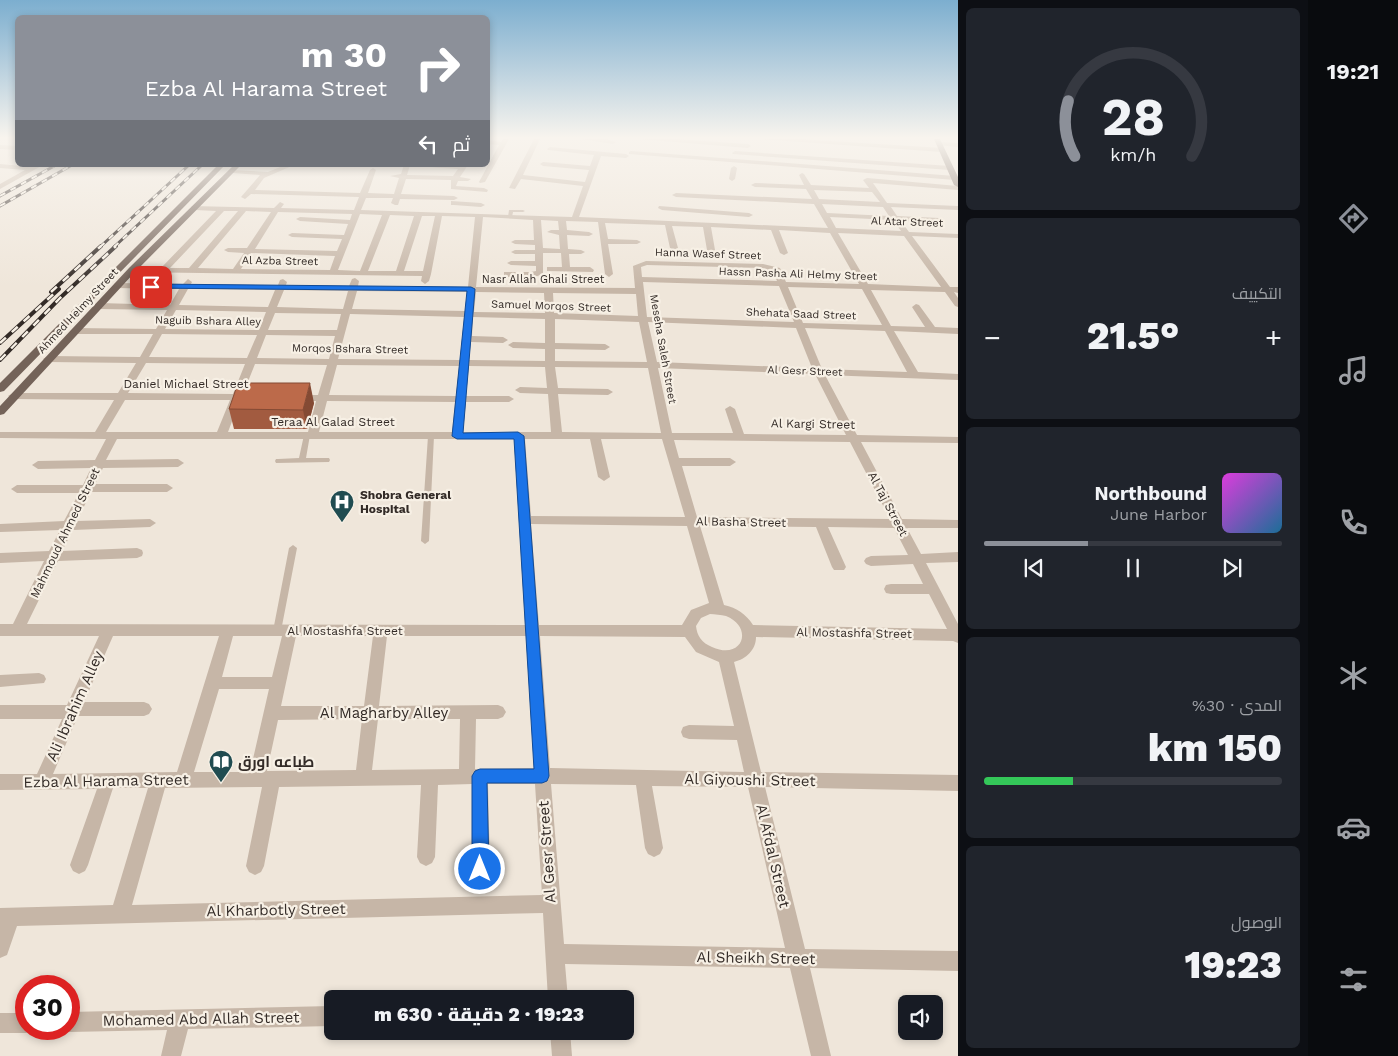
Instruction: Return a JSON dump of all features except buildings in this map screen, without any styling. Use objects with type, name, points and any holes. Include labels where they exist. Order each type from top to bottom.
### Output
[{"type":"main road","name":"Ahmed Helmy Street","points":[[0,390],[199,188]]},
{"type":"main road","name":"Ahmed Helmy Street","points":[[0,412],[132,270],[215,188]]},
{"type":"street","points":[[99,435],[186,287],[193,271],[240,209],[251,188]]},
{"type":"street","points":[[333,273],[366,188]]},
{"type":"street","points":[[309,436],[322,398],[353,288],[390,212],[399,188]]},
{"type":"street","points":[[425,188],[454,191],[457,188]]},
{"type":"street","points":[[445,188],[481,205]]},
{"type":"street","points":[[318,201],[362,199],[470,188]]},
{"type":"street","points":[[575,219],[586,188]]},
{"type":"street","points":[[809,188],[914,375]]},
{"type":"street","points":[[818,188],[874,190],[958,304]]},
{"type":"street","points":[[248,192],[289,190],[362,199]]},
{"type":"street","points":[[235,272],[289,190]]},
{"type":"street","points":[[454,191],[454,215]]},
{"type":"street","points":[[676,195],[958,208]]},
{"type":"street","points":[[690,224],[692,196]]},
{"type":"street","name":"Al Atar Street","points":[[195,208],[357,211],[601,220],[635,235],[668,223],[958,236]]},
{"type":"street","points":[[662,208],[749,215]]},
{"type":"street","points":[[163,271],[222,209]]},
{"type":"street","points":[[283,252],[306,210]]},
{"type":"street","points":[[399,274],[419,213]]},
{"type":"street","points":[[424,289],[440,214]]},
{"type":"street","points":[[824,215],[938,220]]},
{"type":"street","points":[[457,436],[479,216]]},
{"type":"street","points":[[507,274],[537,274],[540,272],[537,218]]},
{"type":"street","points":[[562,219],[566,269]]},
{"type":"street","points":[[300,220],[353,222]]},
{"type":"street","points":[[601,220],[609,274]]},
{"type":"street","points":[[668,223],[674,248]]},
{"type":"street","points":[[707,225],[710,250]]},
{"type":"street","points":[[774,228],[784,253]]},
{"type":"street","points":[[551,232],[589,234]]},
{"type":"street","points":[[292,235],[347,237]]},
{"type":"street","points":[[604,241],[635,235]]},
{"type":"street","points":[[515,242],[538,248],[581,252]]},
{"type":"street","points":[[515,252],[538,248]]},
{"type":"street","points":[[228,250],[341,254]]},
{"type":"street","name":"Hanna Wasef Street","points":[[638,266],[646,263],[763,266],[777,270]]},
{"type":"street","points":[[511,264],[539,264]]},
{"type":"street","name":"Meseha Saleh Street","points":[[638,266],[643,320],[667,436]]},
{"type":"street","points":[[550,269],[590,270]]},
{"type":"street","name":"Al Azba Street","points":[[132,270],[427,274]]},
{"type":"street","name":"Al Taj Street","points":[[777,270],[818,371],[958,636]]},
{"type":"street","points":[[221,435],[286,272]]},
{"type":"street","name":"Hassn Pasha Ali Helmy Street","points":[[638,280],[958,290]]},
{"type":"street","name":"Nasr Allah Ghali Street","points":[[117,286],[640,290]]},
{"type":"street","points":[[548,290],[550,364],[557,436]]},
{"type":"street","name":"Samuel Morqos Street","points":[[99,306],[550,316],[643,320]]},
{"type":"street","points":[[916,307],[932,330]]},
{"type":"street","name":"Shehata Saad Street","points":[[643,320],[958,331]]},
{"type":"street","name":"Naguib Bshara Alley","points":[[75,331],[340,333]]},
{"type":"street","points":[[466,339],[503,340]]},
{"type":"street","points":[[513,345],[606,347]]},
{"type":"street","name":"Morqos Bshara Street","points":[[48,359],[653,365]]},
{"type":"street","name":"Al Gesr Street","points":[[653,365],[958,377]]},
{"type":"street","points":[[520,390],[608,392]]},
{"type":"street","name":"Daniel Michael Street","points":[[13,396],[264,398]]},
{"type":"street","points":[[284,398],[510,399]]},
{"type":"street","points":[[730,409],[740,437]]},
{"type":"street","name":"Mahmoud Ahmed Street","points":[[17,630],[113,435]]},
{"type":"street","points":[[596,435],[604,477]]},
{"type":"street","name":"Teraa Al Galad Street","points":[[0,436],[667,436]]},
{"type":"street","name":"Al Gesr Street","points":[[518,436],[557,990]]},
{"type":"street","points":[[667,436],[718,608]]},
{"type":"street","name":"Al Kargi Street","points":[[667,436],[958,440]]},
{"type":"street","points":[[674,462],[730,462]]},
{"type":"street","points":[[38,465],[178,463]]},
{"type":"street","points":[[17,490],[167,488]]},
{"type":"street","name":"Al Basha Street","points":[[524,520],[958,524]]},
{"type":"street","points":[[0,528],[150,523]]},
{"type":"street","points":[[820,523],[839,567]]},
{"type":"street","points":[[0,558],[137,553]]},
{"type":"street","points":[[871,561],[958,558]]},
{"type":"street","points":[[892,589],[932,589]]},
{"type":"street","points":[[718,608],[741,618],[750,631],[750,644],[746,650],[733,656],[725,657],[715,655],[698,646],[689,631],[691,619],[696,614],[702,610],[718,608]]},
{"type":"street","name":"Al Mostashfa Street","points":[[0,630],[689,631]]},
{"type":"street","name":"Ali Ibrahim Alley","points":[[42,781],[108,630]]},
{"type":"street","points":[[183,780],[227,630]]},
{"type":"street","points":[[256,866],[271,714],[278,683],[283,631]]},
{"type":"street","points":[[363,777],[381,631]]},
{"type":"street","name":"Al Mostashfa Street","points":[[750,631],[958,636]]},
{"type":"street","name":"Al Afdal Street","points":[[725,657],[822,1056]]},
{"type":"street","points":[[0,681],[39,679]]},
{"type":"street","points":[[213,683],[278,683]]},
{"type":"street","points":[[0,712],[144,708]]},
{"type":"street","points":[[468,712],[480,869]]},
{"type":"street","name":"Al Magharby Alley","points":[[271,714],[498,712]]},
{"type":"street","points":[[689,732],[742,733]]},
{"type":"street","name":"Ezba Al Harama Street","points":[[0,782],[542,776]]},
{"type":"street","name":"Al Giyoushi Street","points":[[542,776],[958,783]]},
{"type":"street","points":[[426,858],[430,777]]},
{"type":"street","points":[[643,779],[654,848]]},
{"type":"street","points":[[79,865],[108,780]]},
{"type":"street","points":[[120,913],[159,780]]},
{"type":"street","name":"Al Kharbotly Street","points":[[6,916],[551,904]]},
{"type":"street","points":[[0,948],[6,916]]},
{"type":"street","name":"Al Sheikh Street","points":[[555,954],[958,961]]},
{"type":"street","name":"Mohamed Abd Allah Street","points":[[80,1022],[324,1016]]},
{"type":"street","points":[[171,1056],[180,1019]]},
{"type":"street","points":[[0,1023],[15,1023]]},
{"type":"street","points":[[561,1040],[562,1056]]},
{"type":"lane","points":[[510,217],[511,211],[523,211]]},
{"type":"lane","points":[[302,460],[309,436]]},
{"type":"lane","points":[[425,540],[431,436]]},
{"type":"lane","points":[[278,461],[327,460]]},
{"type":"lane","points":[[283,631],[293,548]]},
{"type":"railway","points":[[0,196],[14,188]]},
{"type":"railway","points":[[0,206],[31,188]]},
{"type":"railway","points":[[100,247],[164,188]]},
{"type":"railway","points":[[114,247],[177,188]]},
{"type":"railway","points":[[51,292],[101,246]]},
{"type":"railway","points":[[0,360],[60,298],[116,246]]},
{"type":"railway","points":[[0,343],[59,289]]},
{"type":"place","name":"Shobra General Hospital","points":[[342,523]]},
{"type":"place","name":"طباعه اورق","points":[[221,783]]},
{"type":"route","points":[[151,287],[471,289],[457,436],[518,436],[542,776],[480,776],[480,869]]}]
